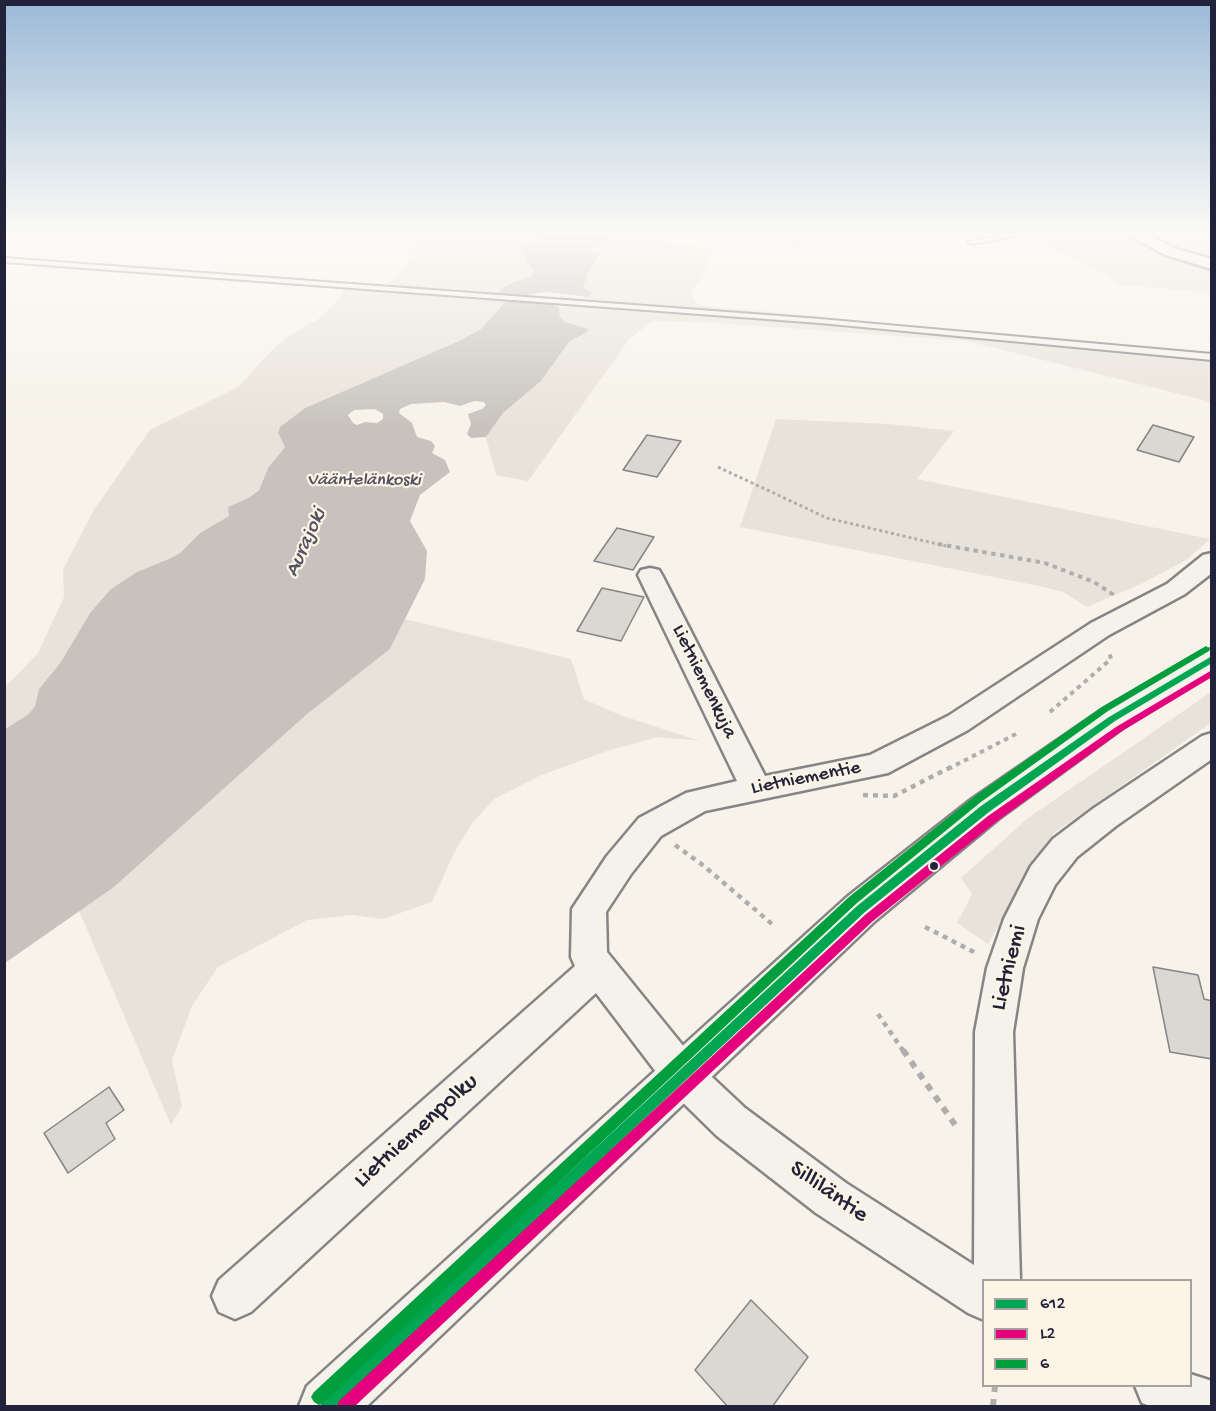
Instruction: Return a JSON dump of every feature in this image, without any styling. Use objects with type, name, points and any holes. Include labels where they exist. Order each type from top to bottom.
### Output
[{"type":"highway","points":[[327,1407],[861,909],[985,809],[1112,719],[1212,658]]},
{"type":"street","name":"Lietniementie","points":[[683,1076],[590,957],[590,909],[619,865],[650,827],[697,801],[877,765],[958,723],[1100,629],[1134,609],[1176,589],[1212,560]]},
{"type":"street","name":"Lietniemenkuja","points":[[650,575],[756,788]]},
{"type":"street","name":"Lietniemi","points":[[997,1279],[994,1032],[1005,968],[1021,920],[1043,876],[1065,848],[1105,817],[1212,744]]},
{"type":"street","name":"Lietniemenpolku","points":[[235,1296],[598,968]]},
{"type":"street","name":"Silliläntie","points":[[683,1076],[731,1122],[831,1198],[982,1296]]},
{"type":"street","points":[[1163,1387],[1212,1406]]},
{"type":"lane","points":[[504,297],[958,332],[1212,357]]},
{"type":"path","points":[[718,467],[827,518],[920,541],[1045,563],[1094,582],[1134,609]]},
{"type":"path","points":[[1050,712],[1111,659],[1100,629]]},
{"type":"path","points":[[650,827],[704,866],[772,924]]},
{"type":"path","points":[[925,927],[1005,968]]},
{"type":"path","points":[[878,1014],[962,1134]]},
{"type":"path","points":[[993,1407],[995,1387]]},
{"type":"shaded area","points":[[340,297],[509,297],[481,329],[459,341],[305,408],[280,427],[278,433],[285,447],[268,468],[259,489],[250,497],[228,507],[229,516],[200,533],[180,553],[137,572],[90,613],[62,662],[39,689],[35,706],[29,715],[5,729],[5,687],[38,653],[64,597],[63,570],[93,511],[150,430],[238,387],[274,348],[292,334],[320,318]]},
{"type":"shaded area","points":[[560,297],[692,297],[695,302],[705,306],[970,331],[969,336],[1211,361],[1211,402],[967,341],[715,323],[653,321],[630,338],[528,481],[496,475],[486,437],[503,413],[541,381],[569,342],[587,332],[589,329],[565,322],[560,317],[559,308],[551,304]]},
{"type":"shaded area","points":[[776,419],[889,424],[954,431],[917,479],[1210,539],[1186,560],[1143,583],[1087,607],[1063,592],[1039,586],[740,527]]},
{"type":"shaded area","points":[[405,619],[571,659],[584,699],[620,715],[700,741],[658,737],[607,751],[539,776],[494,799],[471,825],[454,853],[432,902],[383,919],[352,915],[307,920],[218,967],[192,1006],[172,1060],[182,1106],[171,1125],[79,911],[114,887],[306,715],[390,649]]},
{"type":"shaded area","points":[[1211,692],[1211,723],[1054,833],[988,944],[957,923],[972,894],[961,878],[1028,818]]},
{"type":"water","points":[[500,297],[527,297],[529,301],[551,304],[559,308],[560,317],[565,322],[589,329],[569,342],[541,381],[503,413],[486,437],[471,438],[467,434],[471,424],[468,414],[482,409],[486,405],[484,402],[474,401],[460,406],[444,402],[411,404],[400,409],[399,413],[412,423],[417,437],[431,441],[435,446],[432,453],[445,460],[450,472],[420,495],[410,521],[427,551],[425,579],[390,649],[306,715],[114,887],[5,963],[5,729],[29,714],[35,706],[39,689],[61,662],[90,613],[111,589],[137,572],[180,553],[200,533],[229,516],[228,507],[250,497],[259,490],[268,468],[285,447],[278,433],[280,427],[305,408],[459,341],[481,329],[506,301]],"holes":[[[375,409],[383,414],[383,419],[377,423],[365,422],[357,425],[348,415],[354,410]]]},
{"type":"building","points":[[1153,425],[1194,437],[1179,462],[1137,450]]},
{"type":"building","points":[[647,435],[681,441],[657,477],[623,470]]},
{"type":"building","points":[[617,528],[654,537],[633,570],[594,561]]},
{"type":"building","points":[[602,588],[644,597],[621,641],[577,631]]},
{"type":"building","points":[[1153,967],[1198,975],[1204,999],[1212,1001],[1212,1059],[1170,1052]]},
{"type":"building","points":[[109,1087],[124,1110],[106,1123],[115,1139],[68,1173],[44,1133]]},
{"type":"building","points":[[751,1300],[808,1357],[772,1407],[728,1407],[695,1370]]},
{"type":"transit line","name":"6","points":[[319,1397],[853,900],[978,799],[1105,709],[1206,649]]},
{"type":"transit line","name":"612","points":[[327,1406],[861,909],[985,809],[1112,719],[1212,659]]},
{"type":"transit line","name":"L2","points":[[344,1406],[869,918],[992,819],[1119,729],[1212,673]]},
{"type":"water label","name":"Vääntelänkoski","points":[[364,481]]},
{"type":"water label","name":"Aurajoki","points":[[307,543]]}]
